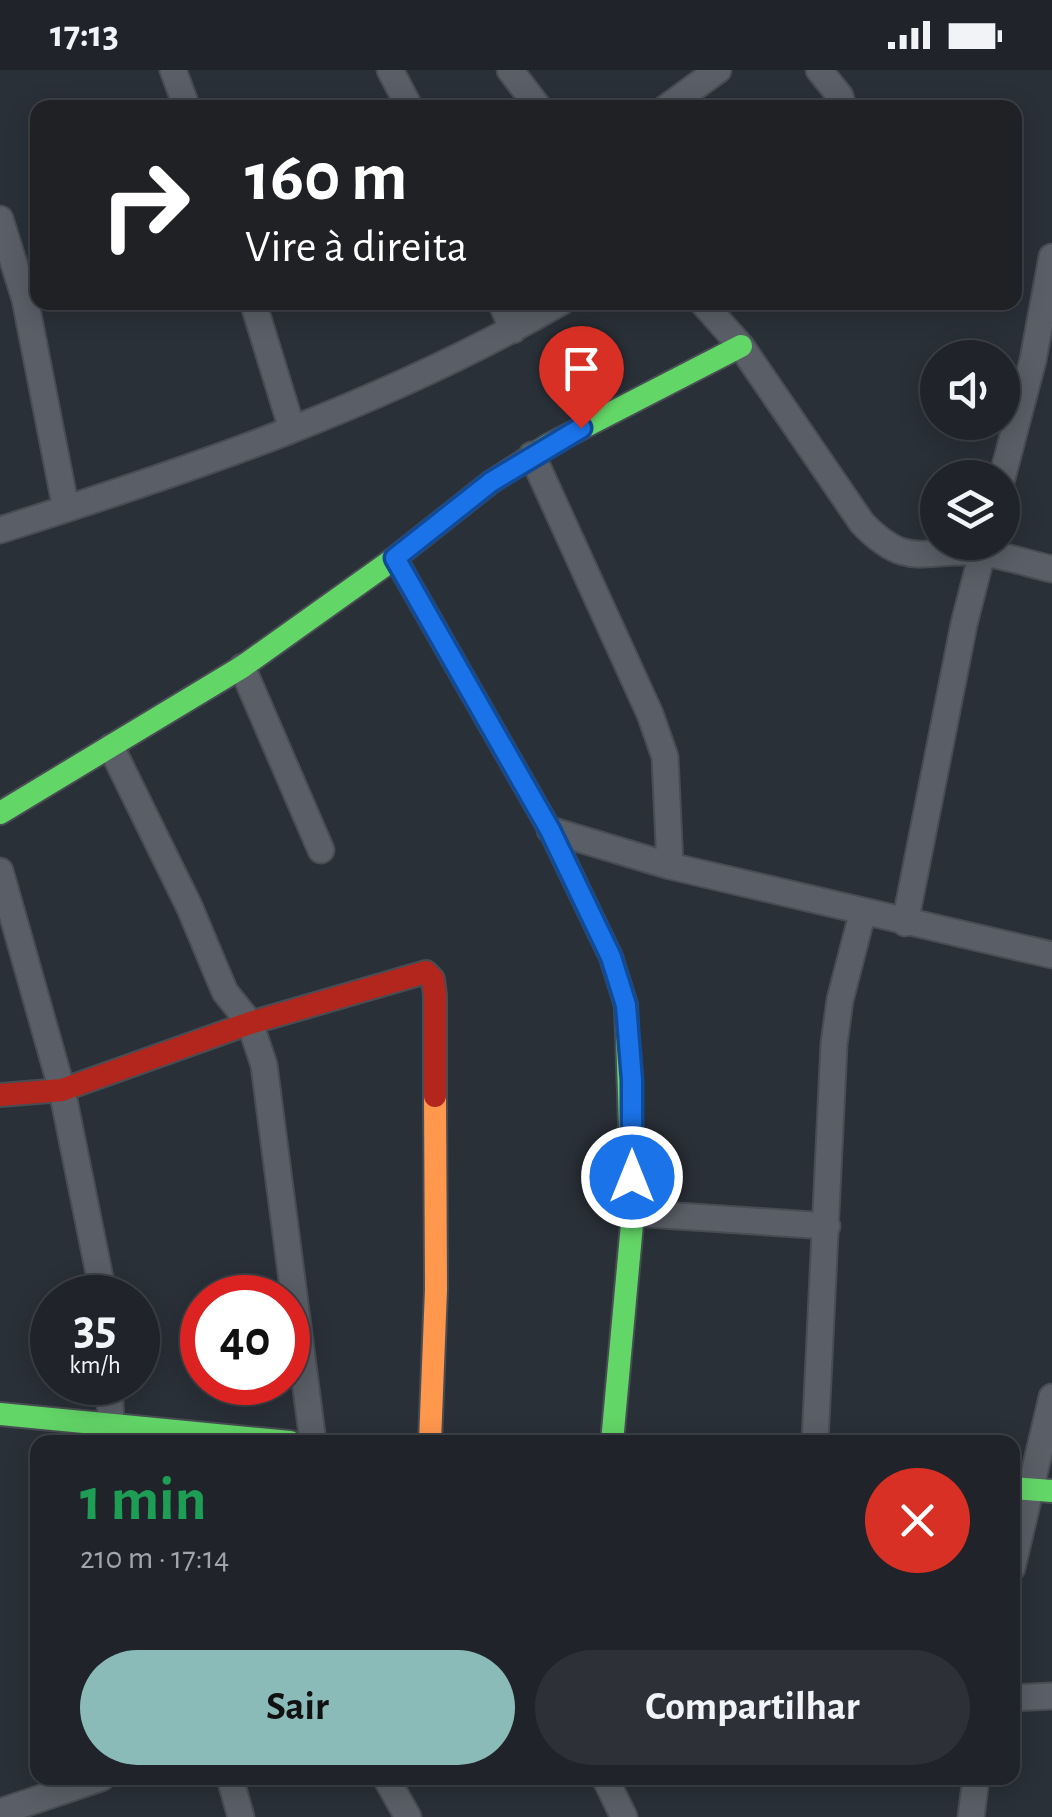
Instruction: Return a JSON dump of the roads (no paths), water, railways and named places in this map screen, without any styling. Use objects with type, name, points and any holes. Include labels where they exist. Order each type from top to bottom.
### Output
[{"type":"street","points":[[172,70],[184,100]]},
{"type":"street","points":[[390,70],[406,100]]},
{"type":"street","points":[[510,70],[534,100]]},
{"type":"street","points":[[677,100],[718,70]]},
{"type":"street","points":[[819,70],[841,100]]},
{"type":"street","points":[[0,219],[25,299],[66,509]]},
{"type":"street","points":[[1008,460],[1043,362],[1052,257]]},
{"type":"street","points":[[255,310],[292,429]]},
{"type":"street","points":[[505,310],[514,330]]},
{"type":"street","points":[[0,530],[122,494],[374,397],[548,310]]},
{"type":"street","points":[[709,310],[741,346],[862,523],[884,545],[906,554],[920,553]]},
{"type":"street","points":[[0,813],[242,666],[532,455],[741,346]]},
{"type":"street","points":[[532,455],[650,714],[664,757],[670,866]]},
{"type":"street","points":[[395,558],[550,830],[611,957],[626,1005],[632,1080],[632,1213],[613,1435]]},
{"type":"street","points":[[1020,559],[1052,569]]},
{"type":"street","points":[[905,923],[964,624],[981,560]]},
{"type":"street","points":[[242,666],[321,850]]},
{"type":"street","points":[[111,747],[189,906],[224,992],[250,1024],[264,1064],[312,1435]]},
{"type":"street","points":[[550,830],[670,866],[1052,956]]},
{"type":"street","points":[[0,870],[62,1090],[99,1275]]},
{"type":"street","points":[[815,1435],[834,1044],[840,1000],[863,911]]},
{"type":"street","points":[[0,1094],[62,1090],[250,1024],[426,972],[433,979],[436,1288],[430,1435]]},
{"type":"street","points":[[632,1213],[827,1226]]},
{"type":"street","points":[[1020,1535],[1052,1397]]},
{"type":"street","points":[[110,1405],[110,1422]]},
{"type":"street","points":[[0,1414],[110,1422],[181,1435]]},
{"type":"street","points":[[1020,1698],[1052,1696]]},
{"type":"street","points":[[0,1812],[80,1785]]},
{"type":"street","points":[[232,1785],[242,1817]]},
{"type":"street","points":[[390,1785],[408,1817]]},
{"type":"street","points":[[608,1785],[624,1817]]},
{"type":"street","points":[[971,1817],[975,1785]]}]
